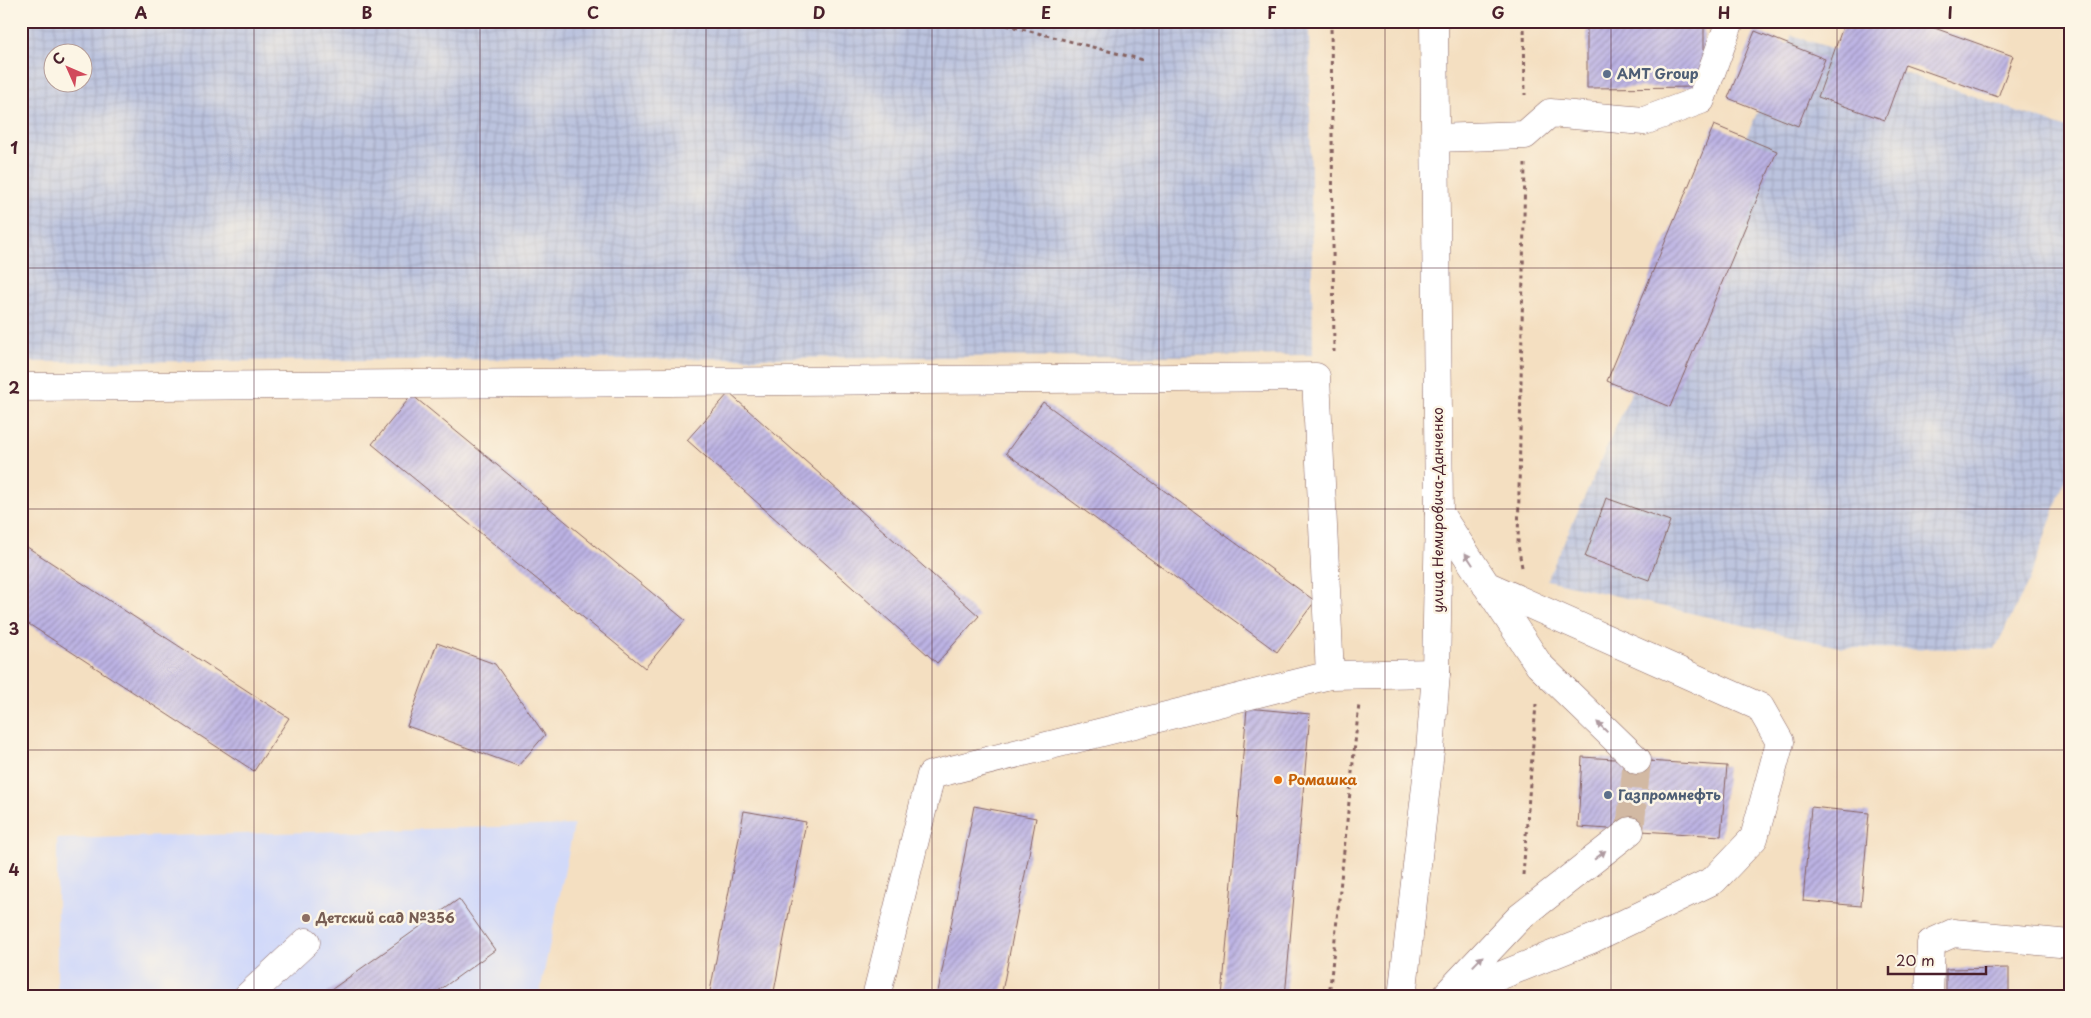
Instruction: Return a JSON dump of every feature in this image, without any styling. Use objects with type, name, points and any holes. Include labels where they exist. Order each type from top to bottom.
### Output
[{"type":"main road","name":"улица Немировича-Данченко","points":[[1402,997],[1430,751],[1436,673],[1440,513],[1434,21]]},
{"type":"main road","points":[[1436,138],[1525,135],[1550,113],[1644,121],[1701,100],[1730,21]]},
{"type":"main road","points":[[21,387],[1316,377],[1330,675]]},
{"type":"main road","points":[[1440,513],[1539,665],[1637,760]]},
{"type":"main road","points":[[1446,997],[1592,940],[1714,880],[1754,838],[1780,742],[1760,707],[1486,585]]},
{"type":"main road","points":[[876,997],[931,775],[1330,675],[1436,673]]},
{"type":"main road","points":[[1446,997],[1519,918],[1630,831]]},
{"type":"main road","points":[[1929,997],[1931,943],[1953,933],[2070,944]]},
{"type":"main road","points":[[247,997],[306,942]]},
{"type":"path","points":[[991,21],[1143,60]]},
{"type":"path","points":[[1331,21],[1332,334],[1334,354]]},
{"type":"path","points":[[1524,21],[1525,135],[1518,545],[1528,604]]},
{"type":"path","points":[[1519,918],[1539,665]]},
{"type":"path","points":[[1329,997],[1362,674]]},
{"type":"shaded area","points":[[21,21],[1309,21],[1313,355],[21,362]]},
{"type":"shaded area","points":[[1792,35],[2070,129],[2070,465],[2030,579],[1995,649],[1843,648],[1547,580]]},
{"type":"shaded area","name":"Детский сад №356","points":[[574,825],[539,997],[57,997],[57,839]]},
{"type":"building","points":[[1587,21],[1704,21],[1704,87],[1587,88]]},
{"type":"building","points":[[1845,21],[1915,21],[2013,56],[1998,97],[1905,64],[1885,120],[1818,97]]},
{"type":"building","points":[[1755,31],[1825,59],[1798,126],[1728,98]]},
{"type":"building","points":[[1714,125],[1777,151],[1670,407],[1607,381]]},
{"type":"building","points":[[729,393],[979,616],[937,663],[687,440]]},
{"type":"building","points":[[412,395],[685,620],[645,668],[372,444]]},
{"type":"building","points":[[1043,402],[1315,601],[1277,652],[1006,453]]},
{"type":"building","points":[[1606,498],[1670,521],[1649,580],[1585,557]]},
{"type":"building","points":[[21,543],[289,718],[254,771],[21,619]]},
{"type":"building","points":[[437,643],[495,664],[545,735],[518,766],[407,726]]},
{"type":"building","points":[[1247,708],[1310,714],[1285,997],[1222,997]]},
{"type":"building","points":[[1582,757],[1727,766],[1721,836],[1578,827]]},
{"type":"building","points":[[974,806],[1036,818],[1001,997],[937,997]]},
{"type":"building","points":[[1811,807],[1869,813],[1861,906],[1803,901]]},
{"type":"building","points":[[744,811],[806,822],[773,997],[709,997]]},
{"type":"building","points":[[459,899],[495,950],[430,997],[321,997]]},
{"type":"building","points":[[2009,968],[2009,997],[1946,997],[1946,969]]},
{"type":"tunnel","points":[[1630,831],[1637,760]]},
{"type":"place","name":"АМТ Group","points":[[1607,74]]},
{"type":"place","name":"Ромашка","points":[[1278,780]]},
{"type":"place","name":"Газпромнефть","points":[[1608,795]]},
{"type":"place","name":"Детский сад №356","points":[[306,918]]}]
